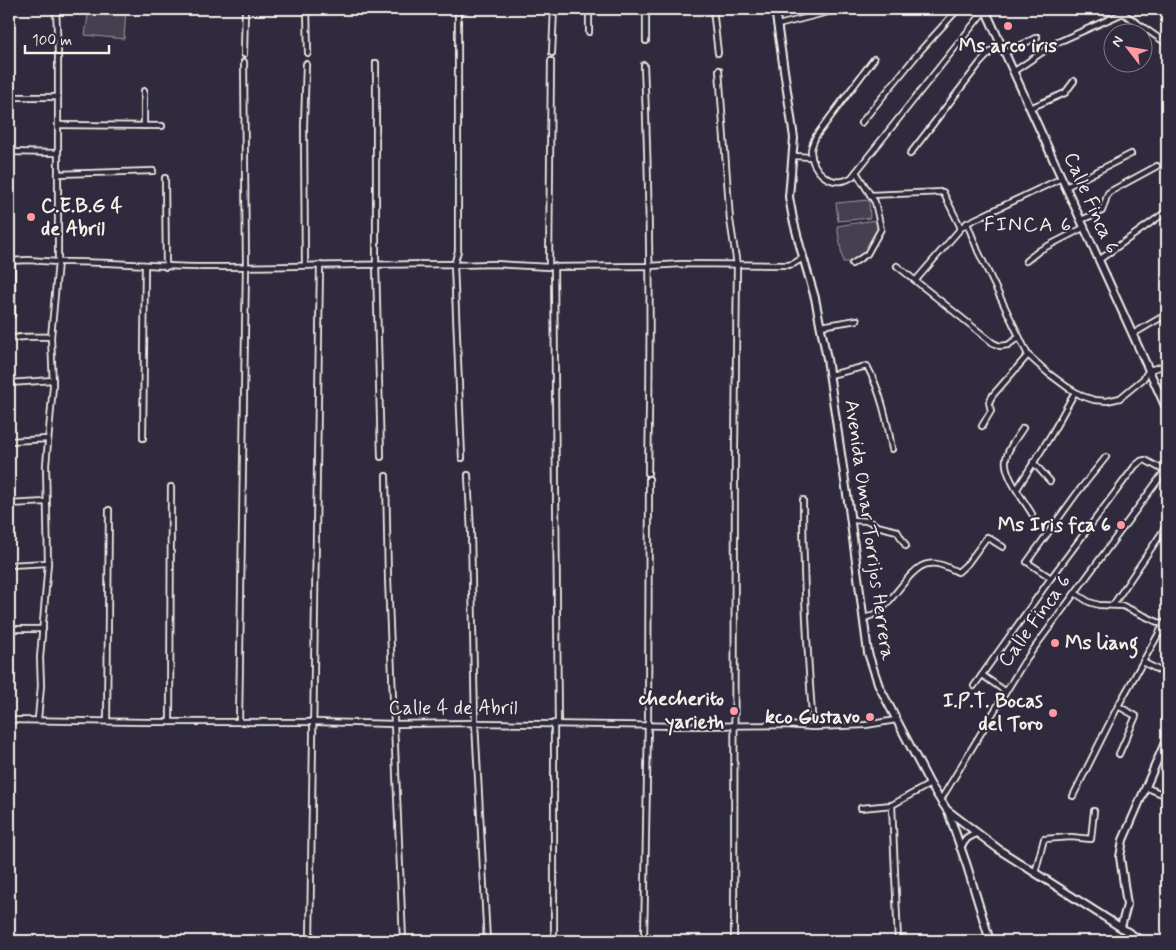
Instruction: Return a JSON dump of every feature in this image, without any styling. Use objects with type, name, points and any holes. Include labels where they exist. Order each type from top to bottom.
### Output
[{"type":"street","points":[[38,719],[41,686],[40,658],[48,563],[45,484],[54,380],[51,337],[58,262],[56,9]]},
{"type":"street","points":[[244,54],[245,9]]},
{"type":"street","points":[[307,9],[308,53]]},
{"type":"street","points":[[458,9],[458,251],[454,266],[462,458]]},
{"type":"street","points":[[552,53],[554,9]]},
{"type":"street","points":[[589,9],[589,32]]},
{"type":"street","points":[[646,9],[646,41]]},
{"type":"street","points":[[713,9],[718,52]]},
{"type":"street","name":"Avenida Omar Torrijos Herrera","points":[[775,9],[794,138],[789,197],[803,258],[815,298],[830,375],[868,653],[878,686],[930,784],[947,810],[976,833],[1035,873],[1142,941]]},
{"type":"street","points":[[778,25],[840,9]]},
{"type":"street","points":[[861,123],[921,50],[958,9]]},
{"type":"street","points":[[874,59],[816,136],[811,150],[812,158],[819,172],[830,180],[847,180],[856,172],[985,9]]},
{"type":"street","name":"Calle Finca 6","points":[[985,9],[1167,410]]},
{"type":"street","points":[[1013,72],[1056,43],[1125,11],[1163,41],[1167,39]]},
{"type":"street","points":[[1004,52],[1037,37]]},
{"type":"street","points":[[910,154],[980,63],[1000,42]]},
{"type":"street","points":[[551,61],[556,723],[554,933]]},
{"type":"street","points":[[239,722],[246,266],[244,62]]},
{"type":"street","points":[[376,63],[376,264],[381,457]]},
{"type":"street","points":[[305,265],[304,126],[306,64]]},
{"type":"street","points":[[644,65],[650,266],[648,473]]},
{"type":"street","points":[[719,70],[730,220],[737,265],[734,940]]},
{"type":"street","points":[[1030,108],[1065,93],[1074,81]]},
{"type":"street","points":[[144,91],[144,126]]},
{"type":"street","points":[[9,97],[58,97]]},
{"type":"street","points":[[58,125],[162,126]]},
{"type":"street","points":[[9,152],[58,153]]},
{"type":"street","points":[[1066,187],[1132,154]]},
{"type":"street","points":[[793,156],[812,158]]},
{"type":"street","points":[[1081,220],[1102,211],[1111,191],[1157,166]]},
{"type":"street","points":[[58,174],[153,171]]},
{"type":"street","points":[[852,264],[867,254],[881,229],[875,202],[856,172]]},
{"type":"street","points":[[165,178],[166,266]]},
{"type":"street","points":[[916,280],[967,223],[1062,178]]},
{"type":"street","points":[[870,195],[943,192],[961,228]]},
{"type":"street","points":[[1099,260],[1167,211]]},
{"type":"street","points":[[967,223],[978,251],[1028,355],[1074,392],[1094,400],[1107,401],[1120,398],[1143,379],[1149,370],[1167,365]]},
{"type":"street","points":[[1026,262],[1040,250],[1084,227]]},
{"type":"street","points":[[12,315],[11,261],[82,261],[145,266],[454,264],[454,266],[496,264],[552,267],[681,264],[788,265],[794,264],[803,258]]},
{"type":"street","points":[[310,941],[315,722],[320,265]]},
{"type":"street","points":[[143,438],[145,266]]},
{"type":"street","points":[[897,266],[993,343],[1000,346],[1008,345],[1018,337]]},
{"type":"street","points":[[1133,334],[1167,314]]},
{"type":"street","points":[[821,326],[856,320]]},
{"type":"street","points":[[9,340],[20,336],[26,338],[51,337]]},
{"type":"street","points":[[982,426],[991,412],[988,402],[1028,355]]},
{"type":"street","points":[[830,375],[867,366],[873,377],[885,412],[892,449]]},
{"type":"street","points":[[9,383],[54,380]]},
{"type":"street","points":[[1017,489],[1074,392]]},
{"type":"street","points":[[1023,428],[1007,454],[1005,464],[1008,474],[1032,514]]},
{"type":"street","points":[[9,441],[48,439]]},
{"type":"street","points":[[1051,578],[1027,562],[1077,493],[1106,457]]},
{"type":"street","points":[[974,686],[1051,578],[1138,463],[1148,461],[1165,471],[1167,479]]},
{"type":"street","points":[[1033,462],[1050,481]]},
{"type":"street","name":"Calle Finca 6","points":[[940,801],[1024,662],[1165,471]]},
{"type":"street","points":[[468,475],[475,723],[487,941]]},
{"type":"street","points":[[386,476],[388,578],[403,941]]},
{"type":"street","points":[[644,941],[648,724],[649,479]]},
{"type":"street","points":[[170,722],[171,487]]},
{"type":"street","points":[[803,500],[803,571],[813,727]]},
{"type":"street","points":[[9,504],[46,502]]},
{"type":"street","points":[[107,721],[109,510]]},
{"type":"street","points":[[851,520],[870,521],[877,526],[897,531],[906,546]]},
{"type":"street","points":[[1113,605],[1167,524]]},
{"type":"street","points":[[864,618],[876,614],[923,565],[939,564],[958,572],[968,563],[987,537],[1003,547]]},
{"type":"street","points":[[9,565],[48,563]]},
{"type":"street","points":[[1075,593],[1089,602],[1099,605],[1123,606],[1164,625]]},
{"type":"street","points":[[1073,796],[1118,706],[1167,619]]},
{"type":"street","points":[[9,629],[43,629]]},
{"type":"street","points":[[1160,632],[1167,636]]},
{"type":"street","points":[[1143,662],[1166,674]]},
{"type":"street","points":[[982,674],[1005,691]]},
{"type":"street","points":[[1118,706],[1136,716],[1119,754]]},
{"type":"street","name":"Calle 4 de Abril","points":[[9,720],[395,724],[786,725],[813,727],[866,725],[896,720]]},
{"type":"street","points":[[1121,927],[1127,905],[1120,857],[1123,840],[1145,787],[1165,750],[1167,738]]},
{"type":"street","points":[[861,808],[892,805],[930,784]]},
{"type":"street","points":[[1145,787],[1167,796]]},
{"type":"street","points":[[892,805],[898,941]]},
{"type":"street","points":[[947,810],[990,941]]},
{"type":"street","points":[[1035,873],[1044,838],[1071,837],[1091,839],[1094,811]]},
{"type":"street","points":[[960,847],[967,838],[976,833]]},
{"type":"shaded area","points":[[89,9],[126,9],[124,39],[85,35]]},
{"type":"shaded area","points":[[869,200],[870,218],[838,221],[836,203]]},
{"type":"shaded area","points":[[876,220],[877,232],[873,243],[859,257],[843,262],[837,226]]},
{"type":"place","name":"Ms arco iris","points":[[1008,26]]},
{"type":"place","name":"C.E.B.G 4 de Abril","points":[[31,217]]},
{"type":"place","name":"Ms Iris fca 6","points":[[1121,525]]},
{"type":"place","name":"Ms liang","points":[[1055,643]]},
{"type":"place","name":"checherito yarieth","points":[[734,711]]},
{"type":"place","name":"I.P.T. Bocas del Toro","points":[[1053,713]]},
{"type":"place","name":"kco Gustavo","points":[[870,717]]},
{"type":"district","name":"FINCA 6","points":[[1028,225]]}]
